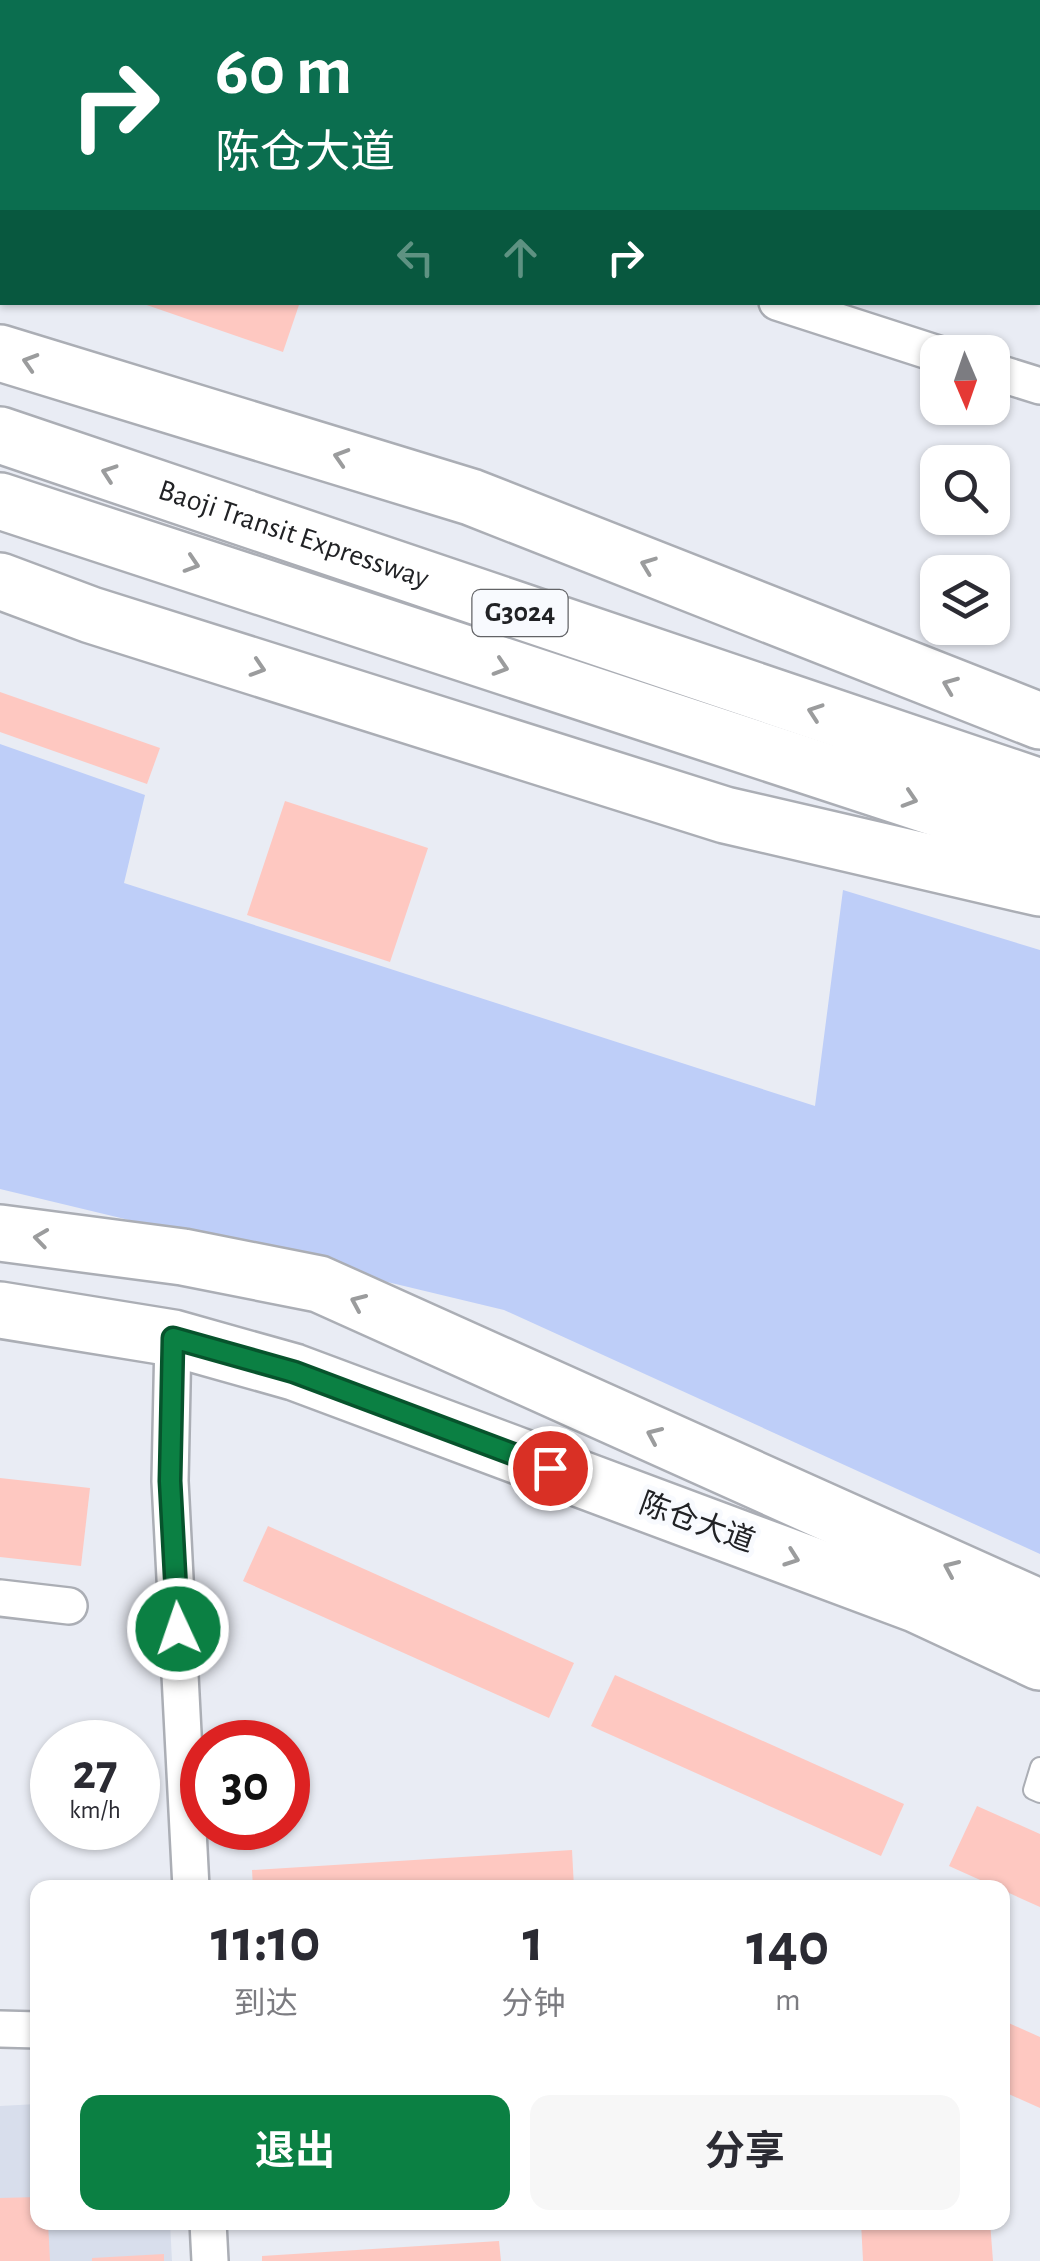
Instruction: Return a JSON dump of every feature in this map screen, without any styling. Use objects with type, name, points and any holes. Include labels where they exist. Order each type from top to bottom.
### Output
[{"type":"main road","points":[[0,353],[471,497],[1040,721]]},
{"type":"main road","name":"Baoji Transit Expressway","points":[[0,436],[1040,787]]},
{"type":"main road","name":"Baoji Transit Expressway","points":[[0,500],[1040,842]]},
{"type":"main road","points":[[0,581],[92,615],[726,815],[1040,888]]},
{"type":"main road","points":[[0,1233],[182,1257],[319,1284],[1040,1608]]},
{"type":"main road","name":"陈仓大道","points":[[0,1310],[173,1338],[294,1372],[881,1592],[1040,1662]]},
{"type":"street","points":[[786,305],[920,348]]},
{"type":"street","points":[[1010,377],[1040,386]]},
{"type":"street","points":[[173,1338],[170,1481],[190,1880]]},
{"type":"street","points":[[0,1598],[70,1606]]},
{"type":"street","points":[[0,2030],[30,2030]]},
{"type":"street","points":[[208,2230],[210,2261]]},
{"type":"lane","points":[[1040,1768],[1033,1790],[1040,1793]]},
{"type":"shaded area","points":[[0,744],[145,795],[124,883],[815,1106],[843,890],[1040,950],[1040,1554],[504,1310],[0,1189]]},
{"type":"shaded area","points":[[30,2104],[30,2230],[170,2230],[172,2261],[0,2261],[0,2106]]},
{"type":"building","points":[[147,305],[299,305],[283,352]]},
{"type":"building","points":[[0,692],[160,748],[147,784],[0,732]]},
{"type":"building","points":[[285,801],[428,848],[390,962],[247,915]]},
{"type":"building","points":[[0,1478],[90,1488],[81,1566],[0,1557]]},
{"type":"building","points":[[268,1526],[574,1663],[549,1718],[243,1581]]},
{"type":"building","points":[[615,1675],[904,1804],[881,1856],[591,1726]]},
{"type":"building","points":[[977,1806],[1040,1834],[1040,1907],[1010,1893],[1010,1880],[980,1880],[949,1866]]},
{"type":"building","points":[[572,1850],[574,1880],[253,1880],[252,1870]]},
{"type":"building","points":[[1010,2024],[1040,2037],[1040,2108],[1010,2095]]},
{"type":"building","points":[[30,2197],[30,2230],[48,2230],[50,2261],[0,2261],[0,2198]]},
{"type":"building","points":[[861,2230],[991,2230],[993,2261],[863,2261]]},
{"type":"building","points":[[499,2241],[501,2261],[262,2261],[262,2256]]},
{"type":"building","points":[[164,2254],[164,2261],[92,2261],[92,2258]]},
{"type":"route","points":[[178,1629],[170,1481],[173,1338],[294,1372],[550,1468]]}]
